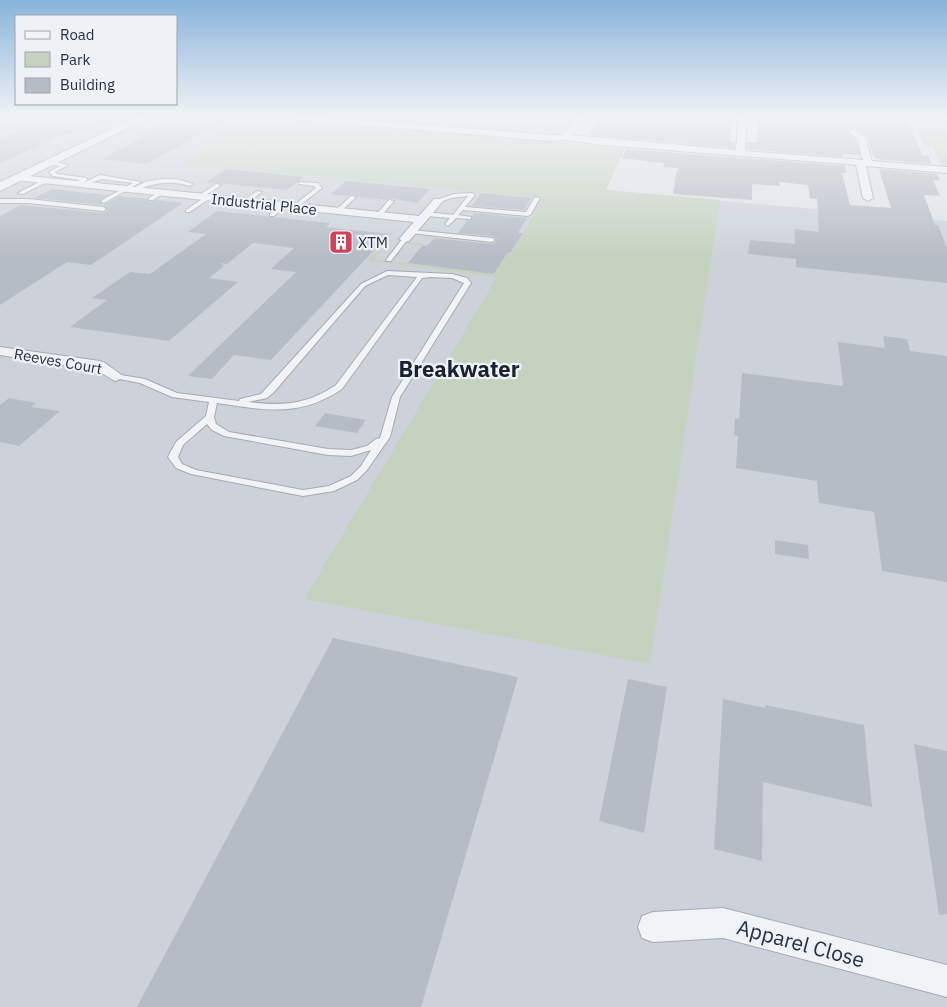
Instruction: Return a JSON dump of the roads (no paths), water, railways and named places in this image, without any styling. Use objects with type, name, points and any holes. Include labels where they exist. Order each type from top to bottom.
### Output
[{"type":"street","points":[[0,187],[46,164]]},
{"type":"street","points":[[864,164],[868,198]]},
{"type":"street","points":[[876,164],[947,170]]},
{"type":"street","name":"Industrial Place","points":[[18,178],[81,187],[161,193],[378,216],[424,217]]},
{"type":"street","points":[[408,236],[438,201]]},
{"type":"street","name":"Reeves Court","points":[[0,351],[100,366],[109,370],[115,376]]},
{"type":"street","name":"Apparel Close","points":[[653,927],[722,922],[947,981]]},
{"type":"lane","points":[[60,164],[65,165],[52,172],[55,175],[85,179],[81,187]]},
{"type":"lane","points":[[81,187],[100,177],[138,182],[127,190]]},
{"type":"lane","points":[[21,193],[45,181]]},
{"type":"lane","points":[[104,201],[127,190],[159,181],[190,184],[174,195]]},
{"type":"lane","points":[[295,208],[319,188],[316,184],[301,183]]},
{"type":"lane","points":[[188,211],[218,185]]},
{"type":"lane","points":[[245,202],[259,192]]},
{"type":"lane","points":[[151,199],[161,193]]},
{"type":"lane","points":[[438,201],[445,197],[459,194],[472,195],[448,224]]},
{"type":"lane","points":[[337,212],[353,197]]},
{"type":"lane","points":[[461,208],[528,214],[537,198]]},
{"type":"lane","points":[[0,201],[28,201],[103,209]]},
{"type":"lane","points":[[378,216],[391,202]]},
{"type":"lane","points":[[272,215],[283,206]]},
{"type":"lane","points":[[424,217],[454,216],[470,218]]},
{"type":"lane","points":[[389,260],[408,236],[492,240]]},
{"type":"lane","points":[[209,418],[180,444],[173,457],[179,466],[194,472],[303,493],[331,489],[354,478],[364,468],[386,437],[396,397],[468,283],[460,278],[387,273],[364,285],[271,390],[253,400],[232,402]]},
{"type":"lane","points":[[115,376],[142,381],[175,395],[284,408],[305,405],[328,396],[339,387],[420,277],[427,275]]},
{"type":"lane","points":[[214,400],[209,418],[211,425],[216,430],[227,434],[328,452],[351,453],[370,448],[386,437]]},
{"type":"place","name":"XTM","points":[[341,242]]},
{"type":"district","name":"Breakwater","points":[[459,368]]}]
